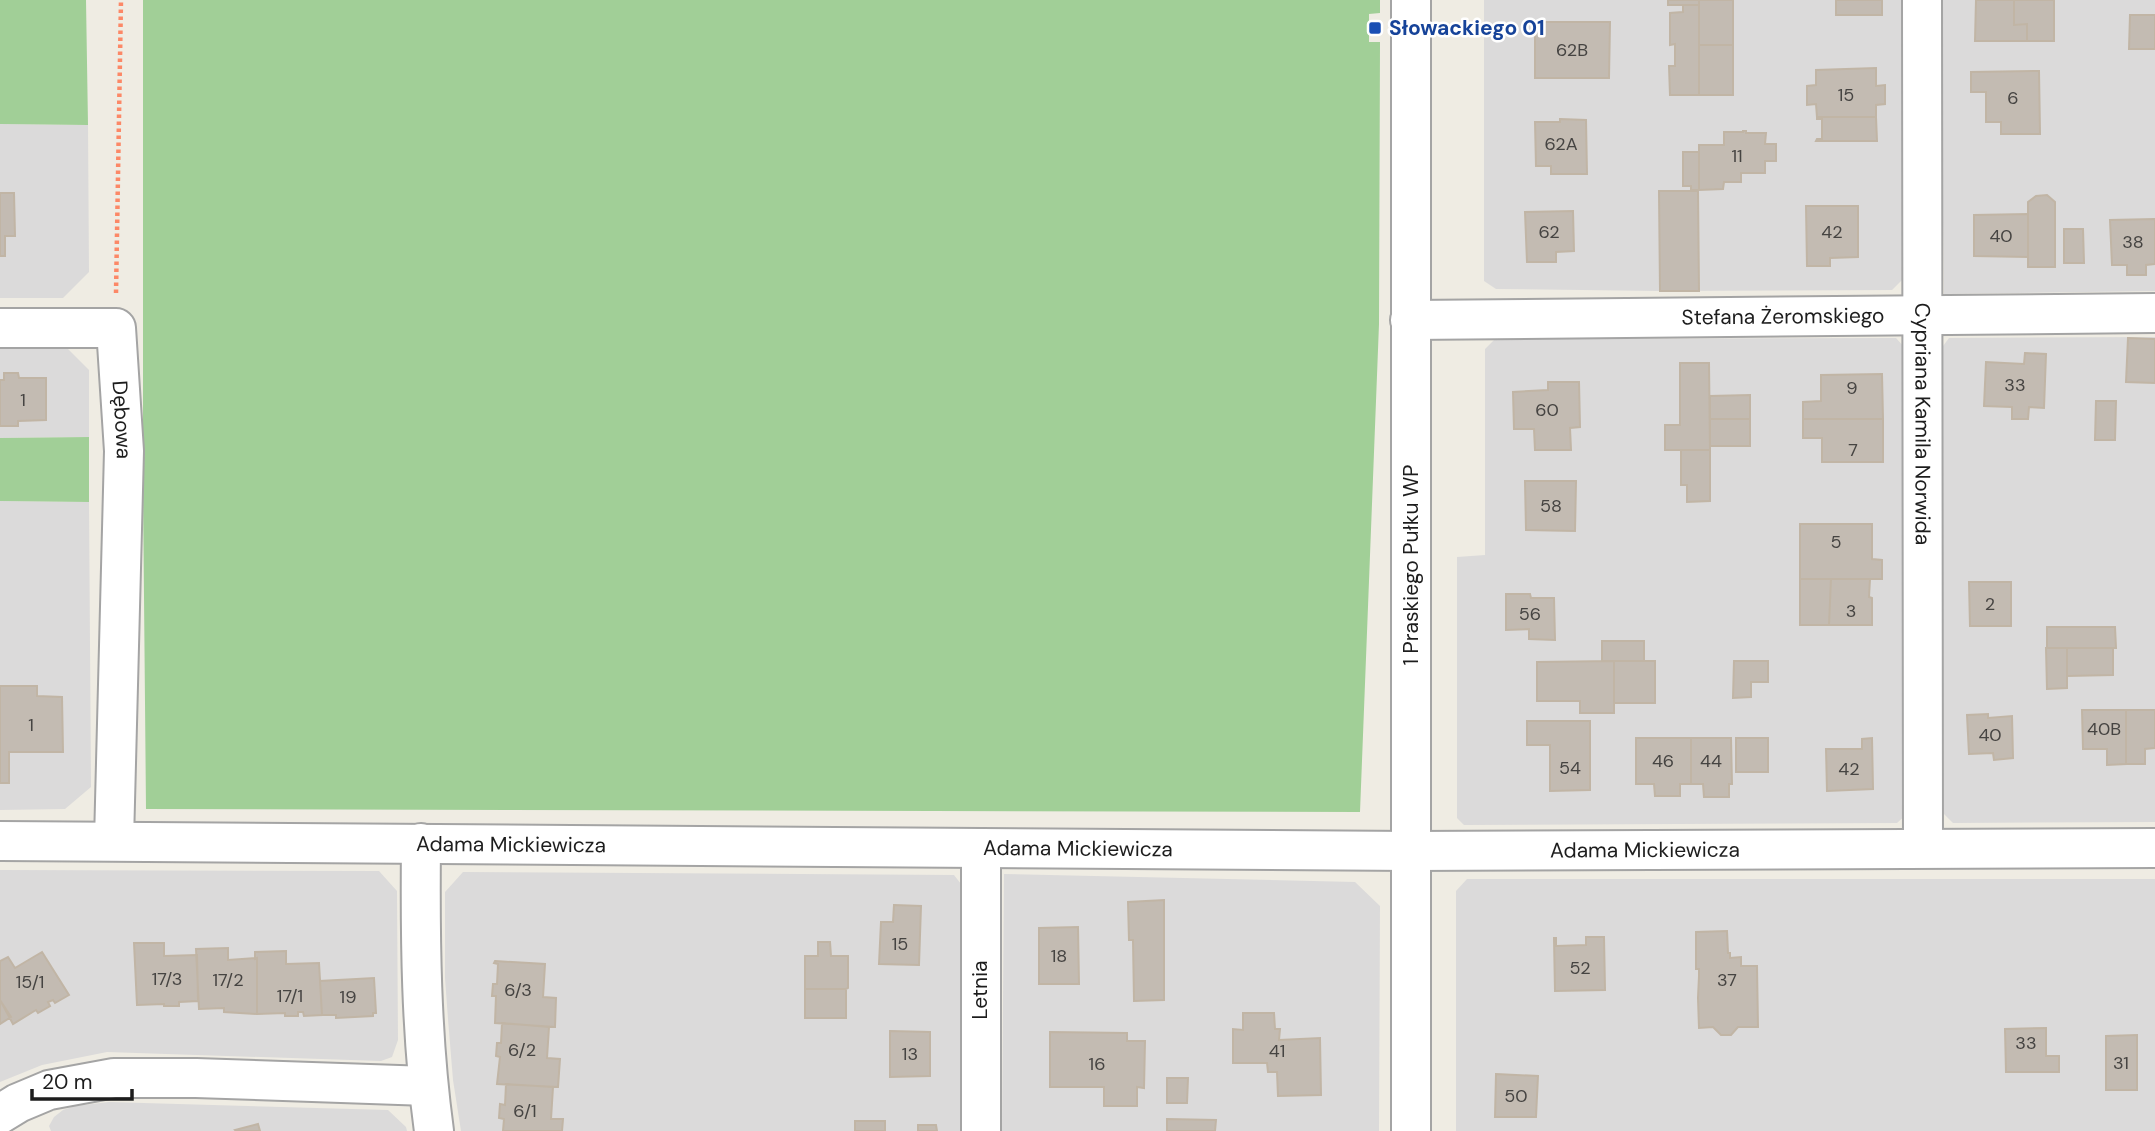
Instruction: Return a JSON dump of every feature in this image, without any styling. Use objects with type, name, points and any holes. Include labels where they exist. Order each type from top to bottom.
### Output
[{"type":"street","name":"1 Praskiego Pułku WP","points":[[1411,0],[1411,1131]]},
{"type":"street","name":"Cypriana Kamila Norwida","points":[[1922,0],[1923,848]]},
{"type":"street","name":"Stefana Żeromskiego","points":[[1410,320],[2155,313]]},
{"type":"street","points":[[0,328],[116,328]]},
{"type":"street","name":"Dębowa","points":[[114,841],[124,451],[116,328]]},
{"type":"street","name":"Adama Mickiewicza","points":[[0,841],[1412,851],[2155,848]]},
{"type":"street","points":[[421,843],[421,953],[428,1086],[434,1131]]},
{"type":"street","name":"Letnia","points":[[981,849],[981,1131]]},
{"type":"street","points":[[15,1116],[49,1090],[114,1078],[197,1077],[428,1086]]},
{"type":"path","points":[[116,328],[121,0]]},
{"type":"shaded area","points":[[1484,0],[1905,0],[1905,277],[1892,290],[1496,289],[1484,281]]},
{"type":"shaded area","points":[[1940,0],[2155,0],[2155,291],[1944,294]]},
{"type":"shaded area","points":[[0,124],[88,125],[89,272],[63,298],[0,298]]},
{"type":"shaded area","points":[[2155,337],[2155,822],[1953,823],[1944,814],[1940,350],[1949,338]]},
{"type":"shaded area","points":[[1896,338],[1905,348],[1908,813],[1897,823],[1464,825],[1457,818],[1457,557],[1485,555],[1485,349],[1495,339]]},
{"type":"shaded area","points":[[0,346],[65,346],[89,370],[89,437],[0,438]]},
{"type":"shaded area","points":[[0,501],[89,502],[91,787],[65,809],[0,810]]},
{"type":"shaded area","points":[[0,870],[379,871],[397,891],[398,1040],[392,1057],[381,1061],[107,1052],[42,1065],[0,1082]]},
{"type":"shaded area","points":[[463,872],[954,875],[961,884],[965,1131],[461,1131],[453,1080],[445,978],[445,892]]},
{"type":"shaded area","points":[[1004,874],[1355,882],[1380,906],[1379,1131],[1002,1131]]},
{"type":"shaded area","points":[[1467,879],[2155,879],[2155,1131],[1456,1131],[1456,891]]},
{"type":"shaded area","points":[[109,1102],[388,1110],[407,1131],[51,1131],[49,1126],[54,1117],[63,1110]]},
{"type":"green space","points":[[0,0],[86,0],[88,125],[0,124]]},
{"type":"green space","points":[[143,0],[1380,0],[1380,13],[1369,14],[1369,42],[1380,42],[1379,324],[1360,812],[146,809]]},
{"type":"green space","points":[[89,437],[89,502],[0,501],[0,438]]},
{"type":"building","points":[[1668,0],[1699,0],[1699,5],[1668,5]]},
{"type":"building","points":[[1699,0],[1733,0],[1733,45],[1699,45]]},
{"type":"building","points":[[1836,0],[1882,0],[1882,15],[1836,15]]},
{"type":"building","points":[[1976,0],[2014,0],[2014,25],[2027,24],[2027,41],[1975,41]]},
{"type":"building","points":[[2014,0],[2054,0],[2054,41],[2027,41],[2027,24],[2014,25]]},
{"type":"building","points":[[1683,5],[1699,5],[1699,95],[1670,95],[1669,66],[1675,66],[1675,44],[1670,45],[1670,13],[1683,12]]},
{"type":"building","points":[[2130,15],[2155,15],[2155,49],[2129,49]]},
{"type":"building","points":[[1535,22],[1610,22],[1609,78],[1535,78]]},
{"type":"building","points":[[1699,45],[1733,45],[1733,95],[1699,95]]},
{"type":"building","points":[[1876,68],[1876,86],[1885,85],[1885,104],[1876,105],[1876,117],[1817,117],[1816,104],[1807,105],[1807,86],[1816,85],[1816,70]]},
{"type":"building","points":[[2039,71],[2040,134],[2001,134],[2001,122],[1986,122],[1986,92],[1971,92],[1971,72]]},
{"type":"building","points":[[1817,117],[1876,117],[1877,141],[1816,141],[1822,139],[1822,119]]},
{"type":"building","points":[[1560,119],[1586,120],[1587,174],[1551,174],[1551,166],[1536,166],[1535,122],[1560,122]]},
{"type":"building","points":[[1724,132],[1766,133],[1765,144],[1776,144],[1776,161],[1765,161],[1765,173],[1741,173],[1741,182],[1724,182],[1723,189],[1699,190],[1699,145],[1724,145]]},
{"type":"building","points":[[1683,152],[1699,152],[1699,190],[1683,186]]},
{"type":"building","points":[[1659,191],[1698,191],[1699,291],[1660,291]]},
{"type":"building","points":[[0,193],[14,193],[15,236],[5,236],[5,256],[0,256]]},
{"type":"building","points":[[2047,195],[2055,202],[2055,267],[2028,267],[2028,202],[2036,196]]},
{"type":"building","points":[[1806,206],[1858,206],[1858,257],[1830,258],[1830,266],[1807,266]]},
{"type":"building","points":[[1573,211],[1574,251],[1556,252],[1556,262],[1527,262],[1525,212]]},
{"type":"building","points":[[2028,214],[2028,257],[1974,256],[1974,215]]},
{"type":"building","points":[[2155,219],[2155,264],[2146,265],[2146,275],[2127,275],[2127,265],[2112,265],[2110,220]]},
{"type":"building","points":[[2064,229],[2083,229],[2084,263],[2064,263]]},
{"type":"building","points":[[2128,338],[2155,339],[2155,383],[2126,382]]},
{"type":"building","points":[[2025,353],[2046,354],[2044,408],[2029,407],[2028,419],[2012,419],[2012,407],[1984,406],[1986,362],[2024,364]]},
{"type":"building","points":[[1680,363],[1709,363],[1710,450],[1665,450],[1665,425],[1680,425]]},
{"type":"building","points":[[4,373],[18,373],[19,378],[46,378],[46,420],[18,421],[18,426],[0,426],[0,380],[4,380]]},
{"type":"building","points":[[1882,374],[1883,419],[1803,419],[1803,402],[1821,401],[1821,375]]},
{"type":"building","points":[[1548,382],[1579,382],[1580,427],[1570,428],[1571,450],[1535,450],[1534,429],[1514,429],[1513,392],[1548,390]]},
{"type":"building","points":[[1750,395],[1750,419],[1710,419],[1710,396]]},
{"type":"building","points":[[2096,401],[2116,401],[2115,440],[2095,440]]},
{"type":"building","points":[[1710,419],[1750,419],[1750,446],[1710,446]]},
{"type":"building","points":[[1803,419],[1883,419],[1883,462],[1822,462],[1822,438],[1803,438]]},
{"type":"building","points":[[1681,450],[1710,450],[1710,501],[1687,502],[1687,485],[1681,485]]},
{"type":"building","points":[[1525,481],[1576,481],[1575,531],[1526,530]]},
{"type":"building","points":[[1800,524],[1872,524],[1872,559],[1882,560],[1882,579],[1800,579]]},
{"type":"building","points":[[1800,579],[1831,579],[1829,625],[1800,625]]},
{"type":"building","points":[[1831,579],[1870,579],[1872,625],[1829,625]]},
{"type":"building","points":[[1969,582],[2011,582],[2011,626],[1970,626]]},
{"type":"building","points":[[1506,594],[1554,598],[1555,640],[1529,639],[1529,629],[1506,630]]},
{"type":"building","points":[[2047,627],[2115,627],[2116,648],[2047,648]]},
{"type":"building","points":[[1602,641],[1644,641],[1644,661],[1602,661]]},
{"type":"building","points":[[2046,648],[2067,648],[2067,688],[2047,689]]},
{"type":"building","points":[[2067,648],[2113,648],[2113,675],[2067,676]]},
{"type":"building","points":[[1614,661],[1655,661],[1655,703],[1614,703]]},
{"type":"building","points":[[1614,661],[1614,713],[1580,713],[1580,701],[1537,701],[1537,662]]},
{"type":"building","points":[[1734,661],[1768,661],[1768,682],[1751,682],[1751,697],[1733,698]]},
{"type":"building","points":[[0,686],[37,686],[37,696],[62,697],[63,752],[9,752],[9,783],[0,783]]},
{"type":"building","points":[[2082,710],[2126,710],[2126,764],[2107,765],[2107,749],[2083,749]]},
{"type":"building","points":[[2126,710],[2155,710],[2155,748],[2145,749],[2145,764],[2126,764]]},
{"type":"building","points":[[1988,714],[1988,718],[2012,716],[2013,758],[1994,760],[1993,753],[1969,754],[1967,715]]},
{"type":"building","points":[[1527,721],[1590,721],[1590,790],[1550,791],[1550,745],[1527,745]]},
{"type":"building","points":[[1636,738],[1691,738],[1691,784],[1680,784],[1680,796],[1655,796],[1654,784],[1636,784]]},
{"type":"building","points":[[1691,738],[1731,738],[1732,784],[1729,784],[1729,797],[1704,797],[1703,784],[1691,784]]},
{"type":"building","points":[[1736,738],[1768,738],[1768,772],[1736,772]]},
{"type":"building","points":[[1872,738],[1873,789],[1827,791],[1826,749],[1862,749],[1862,739]]},
{"type":"building","points":[[1164,900],[1164,1000],[1134,1001],[1133,940],[1129,940],[1128,902]]},
{"type":"building","points":[[894,905],[921,906],[919,965],[879,964],[881,922],[893,922]]},
{"type":"building","points":[[1078,927],[1079,984],[1039,984],[1039,928]]},
{"type":"building","points":[[1727,931],[1730,958],[1741,957],[1741,966],[1757,966],[1758,1027],[1738,1027],[1731,1035],[1721,1035],[1713,1027],[1699,1028],[1696,932]]},
{"type":"building","points":[[1586,937],[1604,937],[1605,990],[1555,991],[1554,938],[1556,946],[1586,945]]},
{"type":"building","points":[[818,942],[830,942],[831,956],[848,956],[848,988],[805,989],[805,956],[818,956]]},
{"type":"building","points":[[134,943],[164,943],[164,956],[197,955],[198,1001],[179,1002],[179,1006],[137,1005]]},
{"type":"building","points":[[228,948],[228,960],[257,958],[257,1014],[224,1012],[224,1008],[199,1009],[196,949]]},
{"type":"building","points":[[286,951],[286,964],[319,963],[322,1015],[304,1016],[303,1012],[298,1012],[298,1016],[285,1016],[285,1013],[257,1014],[255,952]]},
{"type":"building","points":[[42,952],[69,995],[55,1003],[53,1000],[48,1002],[50,1006],[38,1013],[36,1010],[13,1024],[0,1000],[0,961],[8,957],[15,968]]},
{"type":"building","points":[[494,963],[545,964],[543,997],[556,998],[555,1027],[495,1023],[496,996],[492,996],[493,984],[497,984],[498,964]]},
{"type":"building","points":[[374,978],[376,1013],[373,1013],[373,1016],[336,1018],[336,1015],[322,1015],[320,981]]},
{"type":"building","points":[[805,989],[846,989],[846,1018],[805,1018]]},
{"type":"building","points":[[0,1000],[11,1017],[0,1024]]},
{"type":"building","points":[[1243,1013],[1274,1013],[1275,1029],[1280,1029],[1279,1040],[1320,1038],[1321,1095],[1278,1096],[1277,1072],[1268,1072],[1267,1063],[1233,1063],[1233,1029],[1243,1030]]},
{"type":"building","points":[[502,1023],[549,1027],[547,1058],[560,1059],[558,1087],[497,1084],[500,1057],[496,1056],[497,1043],[501,1043]]},
{"type":"building","points":[[2046,1028],[2046,1056],[2059,1056],[2059,1072],[2006,1072],[2005,1029]]},
{"type":"building","points":[[890,1031],[930,1032],[930,1076],[890,1077]]},
{"type":"building","points":[[1050,1032],[1127,1033],[1127,1041],[1145,1041],[1144,1088],[1137,1087],[1137,1106],[1104,1106],[1104,1087],[1050,1087]]},
{"type":"building","points":[[2137,1035],[2137,1090],[2106,1090],[2106,1036]]},
{"type":"building","points":[[1496,1074],[1538,1076],[1536,1117],[1495,1117]]},
{"type":"building","points":[[1167,1078],[1188,1078],[1187,1103],[1167,1103]]},
{"type":"building","points":[[506,1084],[553,1087],[551,1119],[563,1119],[562,1131],[503,1131],[504,1119],[499,1118],[500,1104],[505,1105]]},
{"type":"building","points":[[1167,1119],[1216,1120],[1215,1131],[1167,1131]]},
{"type":"building","points":[[855,1121],[885,1121],[885,1131],[855,1131]]},
{"type":"building","points":[[258,1124],[260,1131],[235,1130]]},
{"type":"building","points":[[918,1125],[936,1125],[937,1131],[918,1131]]},
{"type":"place","name":"Słowackiego 01","points":[[1375,28]]}]
